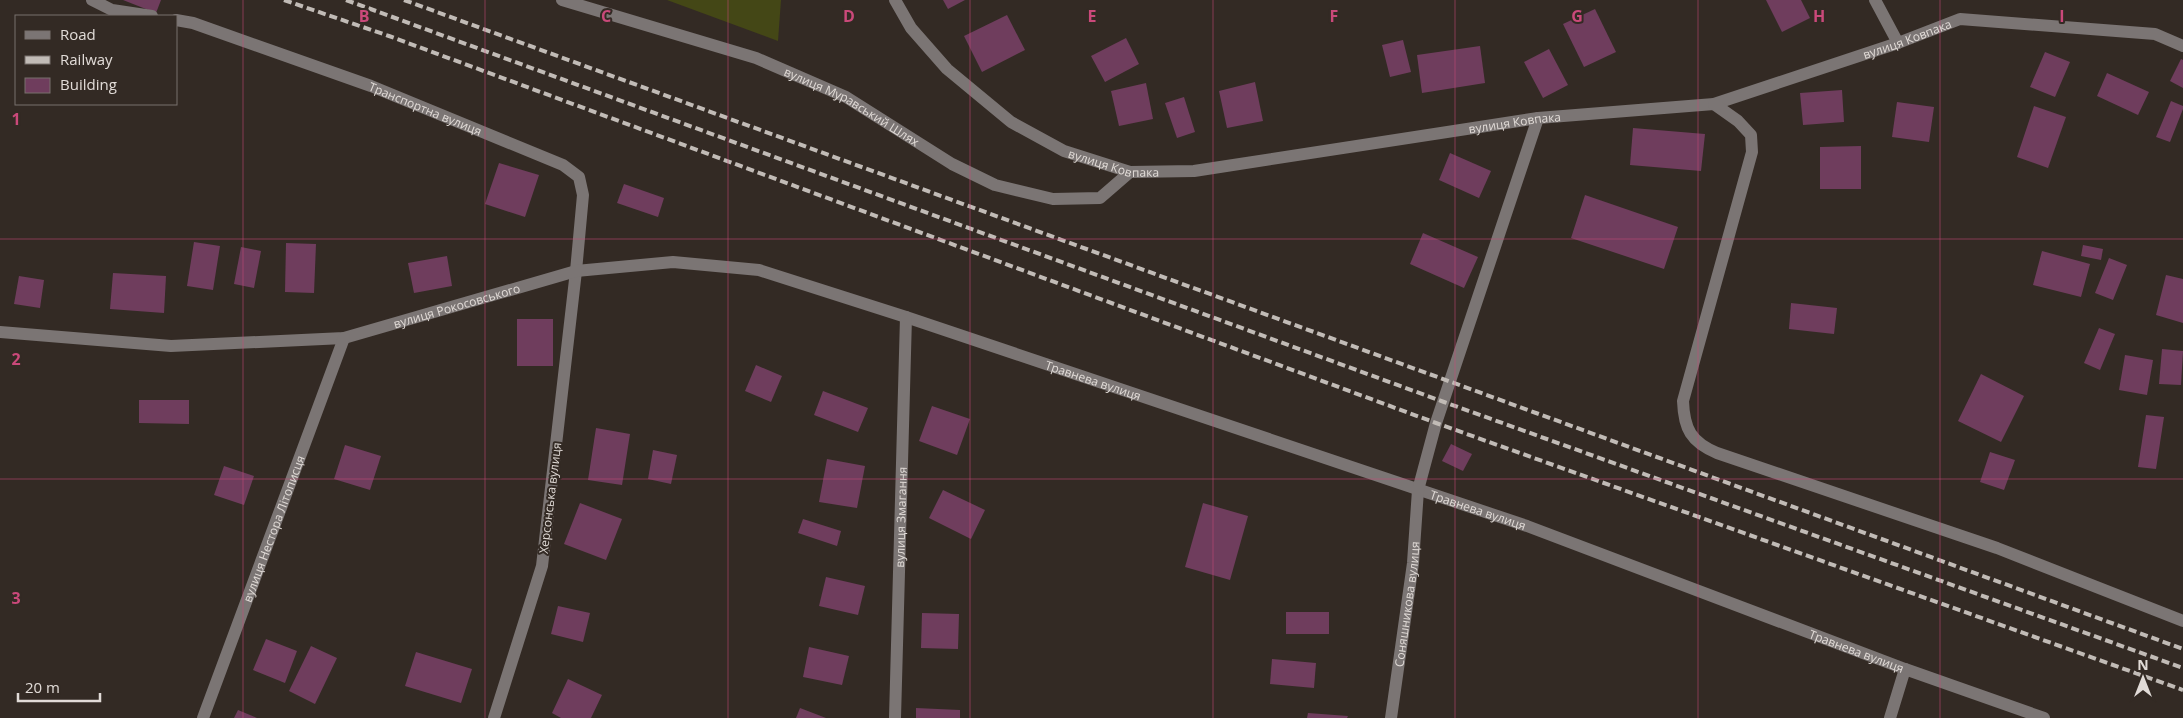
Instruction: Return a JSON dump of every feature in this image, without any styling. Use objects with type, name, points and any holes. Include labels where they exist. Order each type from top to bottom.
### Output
[{"type":"street","points":[[92,0],[112,10],[145,15]]},
{"type":"street","name":"вулиця Муравський Шлях","points":[[562,0],[756,58],[846,97],[952,164],[994,185],[1053,199],[1100,198],[1130,172]]},
{"type":"street","name":"вулиця Ковпака","points":[[894,0],[911,28],[947,69],[1011,122],[1064,150],[1130,172],[1194,171],[1538,118],[1714,104],[1898,43],[1960,19],[2155,34],[2183,46]]},
{"type":"street","points":[[1875,0],[1898,43]]},
{"type":"street","name":"Транспортна вулиця","points":[[178,20],[193,23],[371,86],[563,165],[579,177],[583,195],[576,271]]},
{"type":"street","points":[[1714,104],[1738,121],[1751,135],[1752,152],[1682,401],[1683,418],[1690,434],[1702,446],[1717,453],[1997,548],[2183,621]]},
{"type":"street","name":"Соняшникова вулиця","points":[[1391,718],[1413,563],[1418,490],[1436,423],[1538,118]]},
{"type":"street","name":"вулиця Рокосовського","points":[[0,332],[171,346],[344,338],[576,271],[673,262],[759,270],[906,317]]},
{"type":"street","name":"Херсонська вулиця","points":[[494,718],[542,566],[576,271]]},
{"type":"street","name":"Травнева вулиця","points":[[906,317],[1526,526],[1906,669],[2044,718]]},
{"type":"street","name":"вулиця Змагання","points":[[895,718],[906,317]]},
{"type":"street","name":"вулиця Нестора Літописця","points":[[203,718],[344,338]]},
{"type":"street","points":[[1890,718],[1906,669]]},
{"type":"green space","points":[[667,0],[781,0],[778,41]]},
{"type":"building","points":[[123,0],[161,0],[156,13]]},
{"type":"building","points":[[943,0],[965,0],[948,9]]},
{"type":"building","points":[[1766,0],[1801,0],[1810,18],[1782,32]]},
{"type":"building","points":[[1595,9],[1616,52],[1584,67],[1563,24]]},
{"type":"building","points":[[1007,15],[1025,50],[982,72],[964,36]]},
{"type":"building","points":[[1126,38],[1139,64],[1105,82],[1091,56]]},
{"type":"building","points":[[1403,40],[1411,72],[1390,77],[1382,45]]},
{"type":"building","points":[[1480,46],[1485,83],[1422,93],[1417,55]]},
{"type":"building","points":[[1549,49],[1568,85],[1543,98],[1524,62]]},
{"type":"building","points":[[2045,52],[2070,62],[2055,97],[2030,87]]},
{"type":"building","points":[[2181,59],[2183,60],[2183,88],[2170,81]]},
{"type":"building","points":[[2107,73],[2149,92],[2138,115],[2097,96]]},
{"type":"building","points":[[1255,82],[1263,121],[1227,128],[1219,91]]},
{"type":"building","points":[[1146,83],[1153,119],[1119,126],[1111,91]]},
{"type":"building","points":[[1842,90],[1844,122],[1803,125],[1800,93]]},
{"type":"building","points":[[1184,97],[1195,132],[1177,138],[1165,103]]},
{"type":"building","points":[[2171,101],[2183,106],[2183,109],[2170,142],[2156,137]]},
{"type":"building","points":[[1897,102],[1934,107],[1929,142],[1892,137]]},
{"type":"building","points":[[2034,106],[2066,117],[2048,168],[2017,157]]},
{"type":"building","points":[[1633,128],[1705,134],[1701,171],[1630,165]]},
{"type":"building","points":[[1861,146],[1861,189],[1820,189],[1820,147]]},
{"type":"building","points":[[1450,153],[1491,171],[1479,198],[1439,180]]},
{"type":"building","points":[[499,163],[539,175],[525,217],[485,204]]},
{"type":"building","points":[[624,184],[664,198],[658,217],[617,203]]},
{"type":"building","points":[[1585,195],[1678,227],[1664,269],[1571,238]]},
{"type":"building","points":[[1423,233],[1478,257],[1464,288],[1410,264]]},
{"type":"building","points":[[194,242],[220,246],[213,290],[187,286]]},
{"type":"building","points":[[286,243],[316,244],[314,293],[285,292]]},
{"type":"building","points":[[2083,245],[2103,249],[2101,260],[2081,256]]},
{"type":"building","points":[[241,247],[261,251],[254,288],[234,284]]},
{"type":"building","points":[[2042,251],[2090,264],[2081,297],[2033,285]]},
{"type":"building","points":[[447,256],[452,286],[414,293],[408,263]]},
{"type":"building","points":[[2109,258],[2127,265],[2113,300],[2095,293]]},
{"type":"building","points":[[113,273],[166,276],[164,313],[110,309]]},
{"type":"building","points":[[2166,275],[2183,279],[2183,323],[2156,315]]},
{"type":"building","points":[[19,276],[44,280],[40,308],[14,304]]},
{"type":"building","points":[[1791,303],[1837,308],[1834,334],[1789,329]]},
{"type":"building","points":[[517,319],[553,319],[553,366],[517,366]]},
{"type":"building","points":[[2099,328],[2115,334],[2100,370],[2084,363]]},
{"type":"building","points":[[2162,349],[2183,351],[2181,385],[2159,384]]},
{"type":"building","points":[[2125,355],[2153,360],[2147,395],[2119,390]]},
{"type":"building","points":[[756,365],[782,376],[771,402],[745,391]]},
{"type":"building","points":[[1981,374],[2024,396],[2001,442],[1958,421]]},
{"type":"building","points":[[823,391],[868,408],[858,432],[814,415]]},
{"type":"building","points":[[139,400],[189,400],[189,424],[139,423]]},
{"type":"building","points":[[932,406],[970,419],[957,455],[919,441]]},
{"type":"building","points":[[2146,415],[2164,417],[2156,469],[2138,467]]},
{"type":"building","points":[[596,428],[630,434],[622,485],[588,480]]},
{"type":"building","points":[[1451,444],[1472,454],[1463,471],[1442,461]]},
{"type":"building","points":[[345,445],[381,456],[370,490],[334,479]]},
{"type":"building","points":[[653,450],[677,455],[671,484],[648,479]]},
{"type":"building","points":[[1990,452],[2015,460],[2004,490],[1980,482]]},
{"type":"building","points":[[827,459],[865,466],[857,508],[819,502]]},
{"type":"building","points":[[224,466],[254,476],[244,505],[214,495]]},
{"type":"building","points":[[943,490],[985,510],[971,539],[929,518]]},
{"type":"building","points":[[580,503],[622,519],[606,560],[564,544]]},
{"type":"building","points":[[1203,503],[1248,516],[1230,580],[1185,567]]},
{"type":"building","points":[[803,519],[841,531],[837,546],[798,533]]},
{"type":"building","points":[[826,577],[865,586],[858,615],[819,606]]},
{"type":"building","points":[[558,606],[590,613],[583,642],[551,634]]},
{"type":"building","points":[[1286,612],[1329,612],[1329,634],[1286,634]]},
{"type":"building","points":[[922,613],[959,614],[958,649],[921,648]]},
{"type":"building","points":[[266,639],[297,651],[285,683],[253,670]]},
{"type":"building","points":[[311,646],[337,658],[315,704],[289,691]]},
{"type":"building","points":[[809,647],[849,656],[842,685],[803,677]]},
{"type":"building","points":[[416,652],[472,669],[461,703],[405,686]]},
{"type":"building","points":[[1272,659],[1316,663],[1314,688],[1270,684]]},
{"type":"building","points":[[568,679],[602,695],[591,718],[561,718],[552,713]]},
{"type":"building","points":[[800,708],[826,718],[796,718]]},
{"type":"building","points":[[916,708],[960,710],[960,718],[916,718]]},
{"type":"building","points":[[238,710],[257,718],[234,718]]},
{"type":"building","points":[[1308,713],[1348,716],[1347,718],[1307,718]]},
{"type":"railway","points":[[284,0],[389,36],[1436,423],[2183,690]]},
{"type":"railway","points":[[346,0],[1444,402],[2183,668]]},
{"type":"railway","points":[[404,0],[2183,649]]}]
